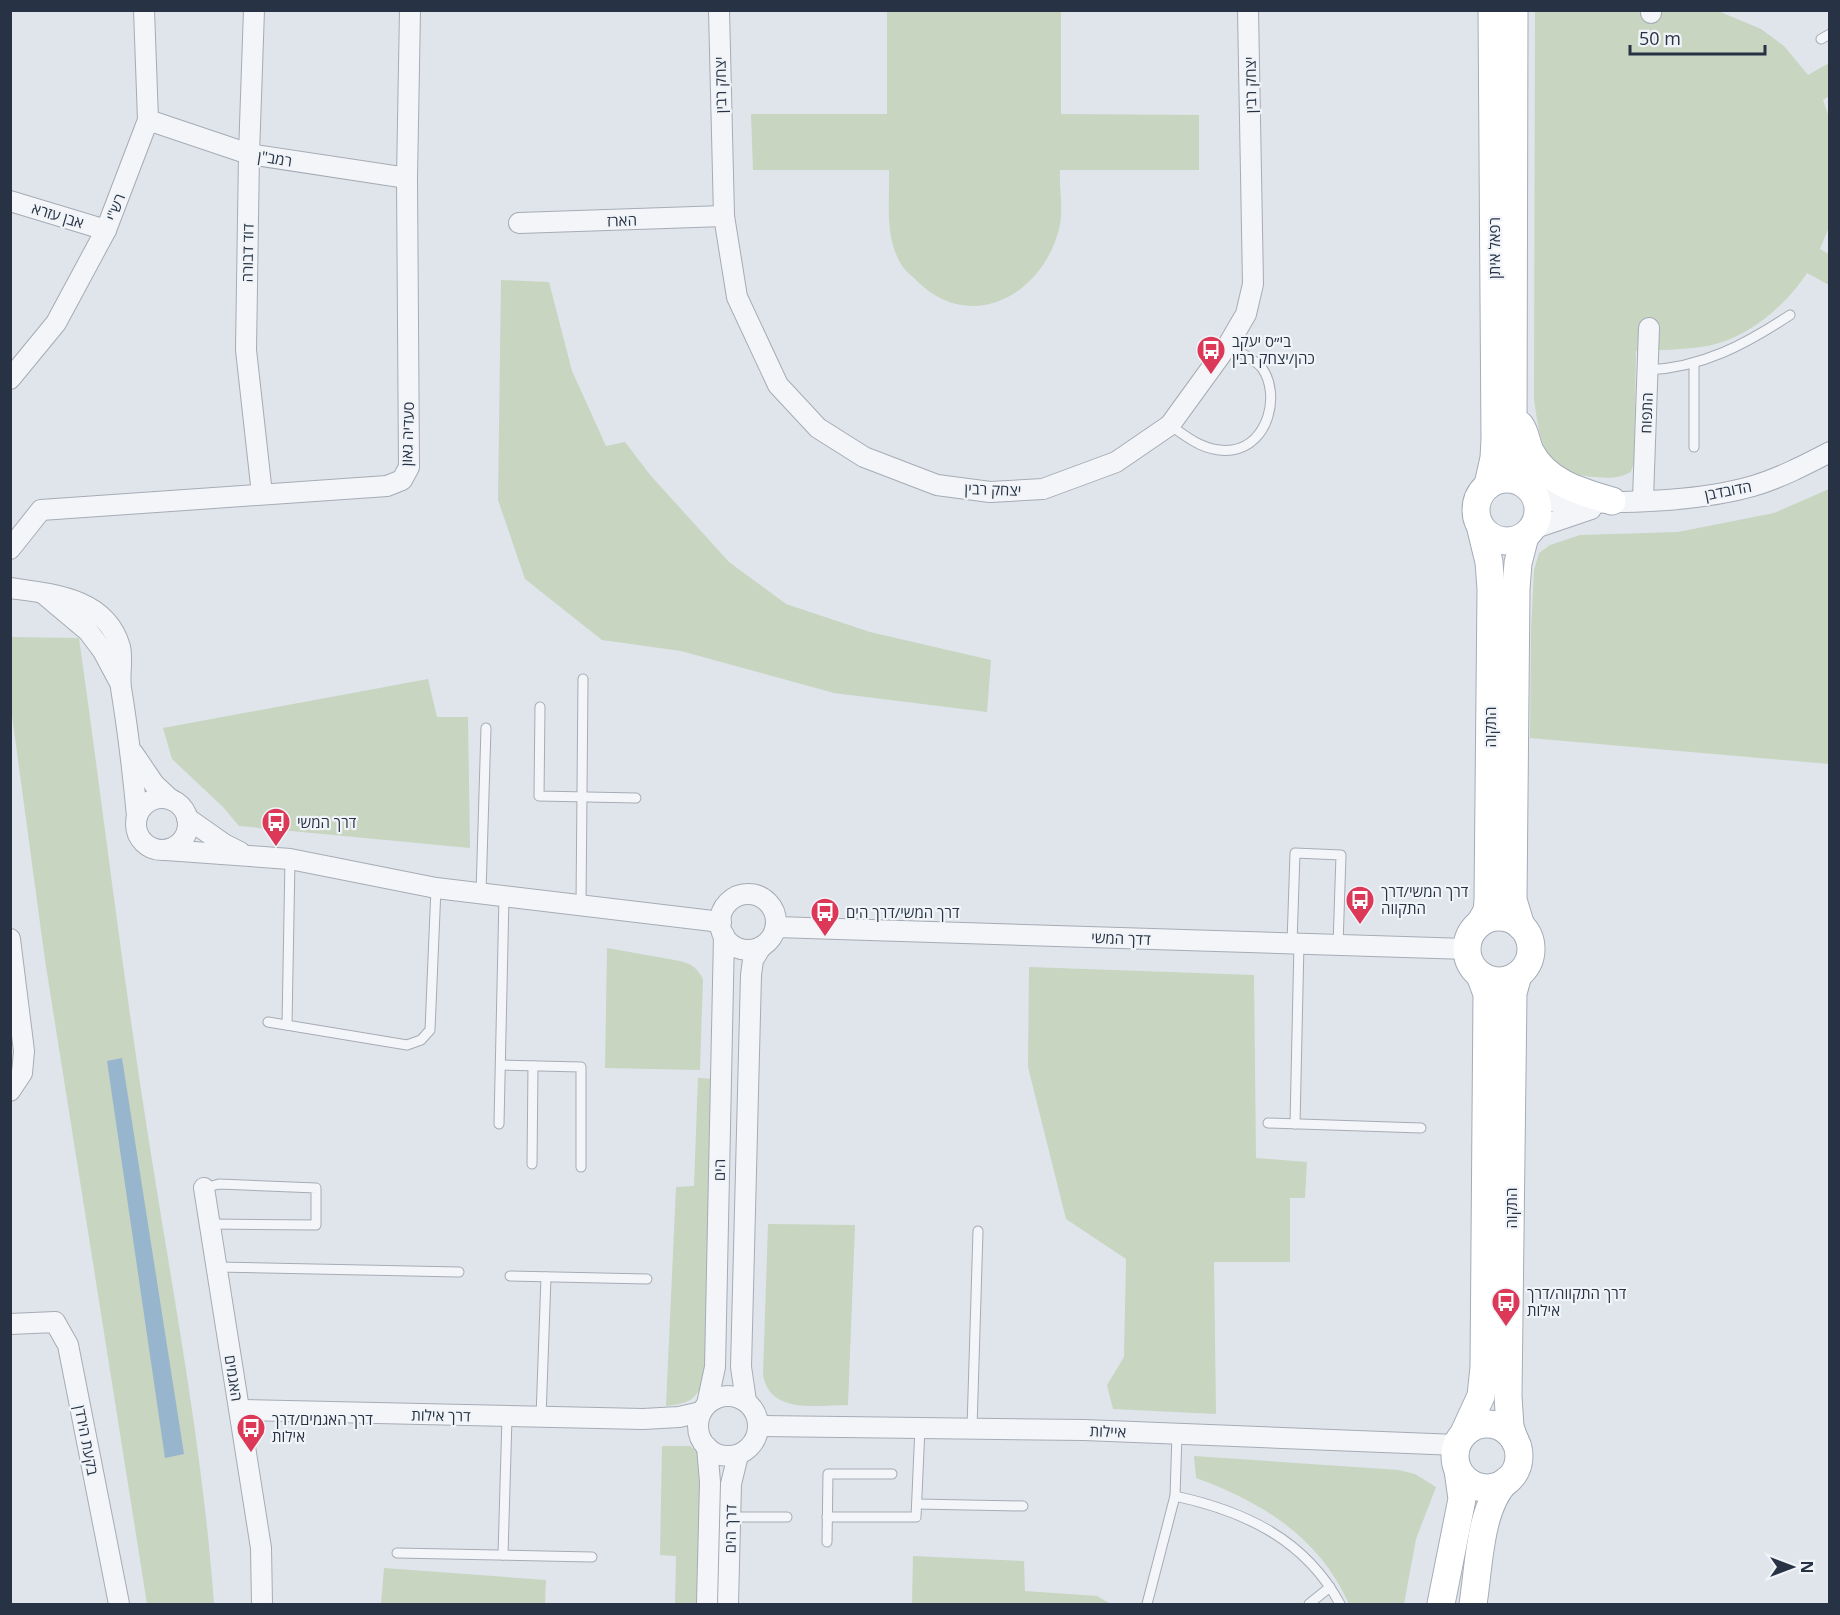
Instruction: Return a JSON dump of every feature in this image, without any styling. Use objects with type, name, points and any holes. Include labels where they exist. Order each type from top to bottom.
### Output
[{"type":"street","name":"רש\"י","points":[[10,379],[56,323],[106,230],[148,120],[144,10]]},
{"type":"street","name":"דוד דבורה","points":[[255,10],[249,154],[246,350],[262,494]]},
{"type":"street","name":"סעדיה גאון","points":[[10,549],[41,510],[387,486],[402,480],[409,466],[407,178],[410,10]]},
{"type":"street","name":"יצחק רבין","points":[[719,10],[724,216],[737,297],[778,385],[818,428],[864,457],[937,485],[990,492],[1043,489],[1116,462],[1170,425],[1228,345],[1246,314],[1253,284],[1248,10]]},
{"type":"street","name":"רפאל איתן","points":[[1488,485],[1495,440],[1492,10]]},
{"type":"street","name":"רפאל איתן","points":[[1514,10],[1512,415],[1513,436],[1527,487]]},
{"type":"street","name":"רמב\"ן","points":[[148,120],[249,154],[407,178]]},
{"type":"street","name":"אבן עזרא","points":[[10,201],[106,230]]},
{"type":"street","name":"הארז","points":[[519,223],[724,216]]},
{"type":"street","name":"התפוח","points":[[1643,499],[1649,328]]},
{"type":"street","points":[[1512,415],[1524,430],[1531,451],[1544,469],[1573,489],[1616,501]]},
{"type":"street","name":"הדובדבן","points":[[1527,487],[1553,501],[1616,501],[1718,493],[1753,486],[1829,454]]},
{"type":"street","points":[[1507,479],[1527,487],[1538,510],[1529,532],[1512,542],[1502,542],[1492,538],[1481,529],[1476,516],[1476,505],[1479,496],[1488,485],[1507,479]]},
{"type":"street","name":"הדובדבן","points":[[1529,532],[1616,501]]},
{"type":"street","name":"התקוה","points":[[1480,923],[1487,910],[1488,900],[1491,589],[1489,562],[1481,529]]},
{"type":"street","name":"התקוה","points":[[1521,926],[1514,900],[1516,601],[1518,564],[1529,532]]},
{"type":"street","points":[[10,588],[44,594],[88,631],[104,651],[120,682],[132,751],[136,825],[142,841],[148,847],[290,859],[436,888],[581,905],[722,928]]},
{"type":"street","points":[[132,751],[154,784],[184,810],[187,818],[188,826],[181,842],[166,850]]},
{"type":"street","points":[[137,816],[141,809],[154,799],[171,800]]},
{"type":"street","points":[[187,818],[224,844],[248,855]]},
{"type":"street","points":[[744,894],[753,894],[771,905],[775,913],[776,927],[771,939],[761,947],[740,949],[732,945],[722,928],[724,909],[732,899],[744,894]]},
{"type":"street","points":[[1494,917],[1504,917],[1521,926],[1527,934],[1531,949],[1527,964],[1518,975],[1499,981],[1480,975],[1471,964],[1467,949],[1471,934],[1480,923],[1494,917]]},
{"type":"street","name":"דדך המשי","points":[[776,927],[1467,949]]},
{"type":"street","name":"הים","points":[[704,1408],[715,1367],[722,928]]},
{"type":"street","points":[[10,939],[24,1051],[22,1073],[10,1091]]},
{"type":"street","name":"הים","points":[[746,1401],[741,1367],[751,975],[753,960],[761,947]]},
{"type":"street","name":"התקוה","points":[[1460,1450],[1481,1396],[1484,1367],[1487,994],[1480,975]]},
{"type":"street","name":"התקוה","points":[[1515,1441],[1510,1426],[1508,1396],[1513,993],[1518,975]]},
{"type":"street","name":"האגמים","points":[[204,1188],[261,1548],[262,1605]]},
{"type":"street","name":"בקעת הירדן","points":[[10,1324],[55,1322],[68,1345],[119,1605]]},
{"type":"street","points":[[723,1396],[733,1396],[746,1401],[755,1412],[758,1426],[752,1444],[738,1455],[723,1456],[681,1426],[643,1419],[680,1417],[704,1408],[723,1396]]},
{"type":"street","points":[[704,1408],[698,1426],[705,1445],[710,1482],[707,1605]]},
{"type":"street","name":"דרך אילות","points":[[240,1410],[643,1419]]},
{"type":"street","points":[[1441,1605],[1462,1499],[1460,1450],[1477,1425],[1492,1424],[1506,1430],[1515,1441],[1518,1461],[1513,1474],[1496,1492],[1488,1508],[1473,1605]]},
{"type":"street","name":"איילות","points":[[758,1426],[920,1427],[1177,1434],[1460,1450]]},
{"type":"street","points":[[1460,1450],[1468,1481],[1477,1486],[1492,1487],[1506,1481]]},
{"type":"street","name":"דרך הים","points":[[728,1605],[731,1484],[738,1455]]},
{"type":"lane","points":[[1647,370],[1694,364],[1741,347],[1790,315]]},
{"type":"lane","points":[[1170,425],[1196,444],[1215,450],[1234,450],[1251,441],[1264,427],[1271,406],[1270,385],[1261,367],[1228,345]]},
{"type":"lane","points":[[1694,364],[1695,447]]},
{"type":"lane","points":[[581,905],[583,679]]},
{"type":"lane","points":[[540,707],[539,796],[636,798]]},
{"type":"lane","points":[[481,893],[486,728]]},
{"type":"lane","points":[[1295,1124],[1295,853],[1341,855],[1338,945]]},
{"type":"lane","points":[[287,1025],[290,859]]},
{"type":"lane","points":[[268,1022],[407,1045],[422,1040],[430,1030],[436,888]]},
{"type":"lane","points":[[499,1124],[504,896]]},
{"type":"lane","points":[[501,1065],[581,1067],[581,1167]]},
{"type":"lane","points":[[532,1164],[533,1066]]},
{"type":"lane","points":[[1268,1123],[1421,1128]]},
{"type":"lane","points":[[204,1188],[219,1184],[316,1188],[316,1225],[210,1224]]},
{"type":"lane","points":[[972,1428],[978,1231]]},
{"type":"lane","points":[[217,1267],[459,1272]]},
{"type":"lane","points":[[510,1276],[647,1279]]},
{"type":"lane","points":[[541,1417],[546,1277]]},
{"type":"lane","points":[[503,1555],[507,1417]]},
{"type":"lane","points":[[827,1517],[916,1517],[920,1427]]},
{"type":"lane","points":[[1147,1605],[1175,1496],[1177,1434]]},
{"type":"lane","points":[[827,1542],[828,1474],[892,1473]]},
{"type":"lane","points":[[1175,1496],[1207,1503],[1261,1524],[1303,1554],[1330,1587],[1340,1605]]},
{"type":"lane","points":[[916,1504],[1023,1506]]},
{"type":"lane","points":[[730,1517],[787,1517]]},
{"type":"lane","points":[[398,1553],[592,1557]]},
{"type":"lane","points":[[1309,1605],[1330,1587]]},
{"type":"green space","points":[[887,11],[1061,11],[1061,114],[1199,115],[1199,170],[1060,170],[1059,229],[1050,253],[1037,273],[1021,289],[1002,300],[981,306],[959,305],[938,297],[906,271],[896,253],[890,230],[889,170],[753,170],[751,114],[887,114]]},
{"type":"green space","points":[[1535,11],[1718,11],[1761,29],[1784,46],[1808,75],[1829,63],[1829,96],[1823,100],[1829,117],[1829,227],[1820,249],[1829,254],[1829,285],[1807,273],[1789,296],[1766,318],[1726,341],[1693,348],[1636,351],[1634,462],[1631,472],[1618,477],[1578,475],[1554,462],[1542,441],[1536,414],[1534,399]]},
{"type":"green space","points":[[501,280],[549,282],[572,371],[606,446],[625,442],[651,476],[729,562],[786,604],[870,632],[991,660],[987,712],[834,693],[681,651],[602,640],[525,579],[498,500]]},
{"type":"green space","points":[[1829,489],[1829,764],[1530,738],[1531,630],[1534,570],[1539,553],[1550,545],[1580,535],[1678,532],[1774,513]]},
{"type":"green space","points":[[10,637],[79,638],[140,1085],[203,1490],[214,1604],[147,1604],[45,960],[11,708]]},
{"type":"green space","points":[[428,679],[437,717],[468,717],[470,848],[239,826],[223,807],[172,759],[163,728]]},
{"type":"green space","points":[[607,948],[680,961],[691,965],[699,972],[703,979],[700,1070],[605,1068]]},
{"type":"green space","points":[[1029,967],[1254,975],[1256,1158],[1307,1162],[1305,1198],[1290,1198],[1290,1262],[1214,1262],[1216,1414],[1113,1409],[1107,1385],[1124,1357],[1126,1259],[1066,1219],[1028,1067]]},
{"type":"green space","points":[[698,1078],[718,1079],[705,1381],[690,1400],[666,1406],[676,1187],[694,1186]]},
{"type":"green space","points":[[768,1224],[855,1225],[848,1405],[797,1405],[775,1397],[767,1388],[763,1375]]},
{"type":"green space","points":[[662,1446],[690,1446],[706,1459],[702,1604],[675,1604],[676,1556],[660,1555]]},
{"type":"green space","points":[[1194,1456],[1399,1470],[1415,1474],[1436,1487],[1416,1539],[1404,1604],[1349,1604],[1337,1580],[1305,1541],[1286,1525],[1244,1498],[1196,1478]]},
{"type":"green space","points":[[913,1556],[1024,1561],[1025,1591],[1097,1596],[1111,1604],[912,1604]]},
{"type":"green space","points":[[384,1568],[546,1580],[545,1604],[381,1604]]},
{"type":"water","points":[[122,1058],[184,1454],[165,1458],[107,1061]]},
{"type":"place","name":"בי״ס יעקב כהן/יצחק רבין","points":[[1211,376]]},
{"type":"place","name":"דרך המשי","points":[[276,848]]},
{"type":"place","name":"דרך המשי/דרך התקווה","points":[[1360,926]]},
{"type":"place","name":"דרך המשי/דרך הים","points":[[825,938]]},
{"type":"place","name":"דרך התקווה/דרך אילות","points":[[1506,1328]]},
{"type":"place","name":"דרך האגמים/דרך אילות","points":[[251,1454]]}]
